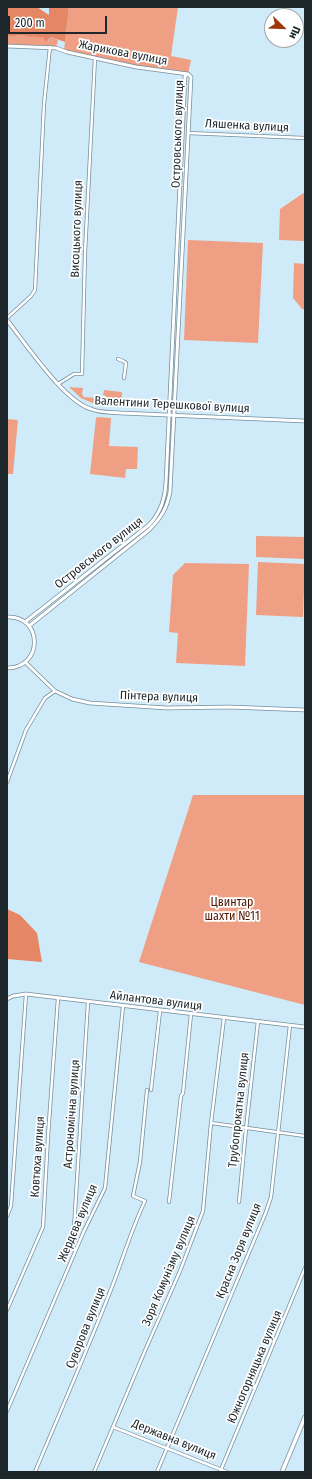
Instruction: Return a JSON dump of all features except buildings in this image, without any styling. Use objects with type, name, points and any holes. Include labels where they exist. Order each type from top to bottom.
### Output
[{"type":"main road","points":[[282,1472],[305,1417]]},
{"type":"street","name":"Жарикова вулиця","points":[[7,46],[56,48],[136,67],[188,74]]},
{"type":"street","points":[[7,319],[31,296],[35,290],[44,104],[50,48]]},
{"type":"street","name":"Висоцького вулиця","points":[[58,384],[74,374],[82,374],[86,239],[95,58]]},
{"type":"street","name":"Островського вулиця","points":[[29,626],[159,520],[168,502],[170,492],[188,133],[190,77],[188,74]]},
{"type":"street","name":"Островського вулиця","points":[[25,622],[154,519],[163,504],[166,482],[185,76],[188,74]]},
{"type":"street","name":"Ляшенка вулиця","points":[[188,133],[305,138]]},
{"type":"street","name":"Валентини Терешкової вулиця","points":[[7,319],[58,384],[77,402],[91,410],[122,413],[305,421]]},
{"type":"street","points":[[118,359],[126,363],[124,378]]},
{"type":"street","points":[[128,541],[129,546]]},
{"type":"street","points":[[86,574],[88,578]]},
{"type":"street","points":[[7,617],[14,617],[25,622],[34,635],[35,644],[33,652],[25,662],[18,666],[7,668]]},
{"type":"street","name":"Пінтера вулиця","points":[[25,662],[55,691],[72,699],[90,703],[167,708],[230,707],[305,710]]},
{"type":"street","points":[[7,782],[26,730],[45,698],[55,691]]},
{"type":"street","points":[[7,1216],[11,1206],[26,994]]},
{"type":"street","name":"Айлантова вулиця","points":[[7,999],[13,996],[26,994],[305,1027]]},
{"type":"street","name":"Ковтюха вулиця","points":[[7,1310],[43,1227],[58,998]]},
{"type":"street","name":"Астрономічна вулиця","points":[[74,1228],[88,1002]]},
{"type":"street","name":"Жердєва вулиця","points":[[7,1411],[84,1231],[105,1188],[123,1006]]},
{"type":"street","name":"Суворова вулиця","points":[[35,1472],[94,1334],[120,1268],[130,1236],[145,1201],[133,1196],[140,1162],[160,1011]]},
{"type":"street","points":[[169,1202],[181,1096],[183,1093],[191,1014]]},
{"type":"street","name":"Зоря Комунізму вулиця","points":[[94,1472],[180,1271],[203,1211],[211,1123],[224,1018]]},
{"type":"street","name":"Трубопрокатна вулиця","points":[[239,1202],[258,1021]]},
{"type":"street","name":"Красна Зоря вулиця","points":[[157,1472],[271,1197],[290,1025]]},
{"type":"street","points":[[211,1123],[305,1136]]},
{"type":"street","name":"Южногорняцька вулиця","points":[[220,1471],[305,1268]]},
{"type":"street","name":"Державна вулиця","points":[[113,1427],[220,1471],[227,1472]]},
{"type":"green space","points":[[69,7],[178,7],[171,56],[191,60],[188,74],[151,69],[64,51]]},
{"type":"green space","points":[[23,35],[44,37],[48,41],[51,37],[58,40],[56,48],[7,46],[7,37]]},
{"type":"green space","points":[[305,192],[305,241],[279,240],[280,209]]},
{"type":"green space","points":[[188,240],[263,243],[258,343],[184,340]]},
{"type":"green space","points":[[294,263],[305,264],[305,309],[302,309],[293,298]]},
{"type":"green space","points":[[69,387],[83,388],[82,394],[84,397],[95,398],[95,404],[81,398]]},
{"type":"green space","points":[[104,390],[122,392],[121,407],[102,405],[103,399],[106,399],[106,396],[103,395]]},
{"type":"green space","points":[[97,417],[111,418],[109,446],[138,447],[137,469],[126,469],[125,478],[90,474]]},
{"type":"green space","points":[[7,419],[18,420],[13,474],[7,474]]},
{"type":"green space","points":[[256,536],[305,537],[305,559],[256,557]]},
{"type":"green space","points":[[258,562],[305,564],[303,617],[256,615]]},
{"type":"green space","points":[[185,563],[249,564],[245,666],[176,663],[178,633],[169,632],[173,575]]},
{"type":"green space","name":"Цвинтар шахти №11","points":[[193,795],[305,795],[305,1005],[139,962]]},
{"type":"shaded area","points":[[7,7],[37,7],[49,15],[49,8],[47,7],[69,7],[65,42],[51,37],[46,42],[43,37],[23,35],[7,37]]},
{"type":"shaded area","points":[[7,909],[20,915],[37,933],[42,962],[7,959]]}]
